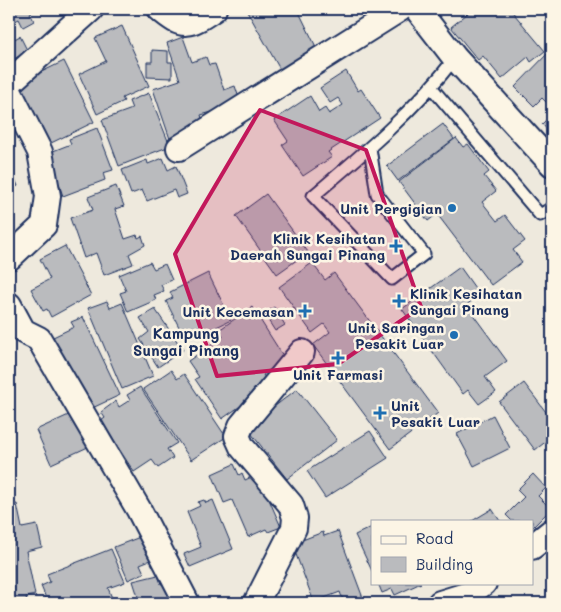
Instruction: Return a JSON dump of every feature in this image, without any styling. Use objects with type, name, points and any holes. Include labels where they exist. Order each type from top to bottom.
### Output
[{"type":"street","points":[[9,83],[90,9]]},
{"type":"street","points":[[160,9],[174,20],[188,24],[214,9]]},
{"type":"street","points":[[179,148],[400,9]]},
{"type":"street","points":[[417,9],[456,58],[552,164]]},
{"type":"street","points":[[9,91],[40,152],[48,196],[44,224],[9,257]]},
{"type":"street","points":[[9,305],[23,331],[39,339],[139,510],[187,603]]},
{"type":"street","points":[[256,603],[294,528],[295,518],[290,505],[242,446],[237,436],[242,426],[302,352]]},
{"type":"street","points":[[534,545],[552,531]]},
{"type":"street","points":[[440,603],[469,594],[483,584]]},
{"type":"lane","points":[[370,148],[377,194],[424,254],[392,279],[313,196],[370,148],[432,88],[456,58]]},
{"type":"lane","points":[[432,88],[540,215],[552,208]]},
{"type":"highlighted area","points":[[260,110],[366,150],[421,307],[338,364],[217,376],[175,254]]},
{"type":"building","points":[[9,9],[38,9],[30,13],[34,21],[23,27],[19,19],[9,24]]},
{"type":"building","points":[[45,9],[56,9],[48,13]]},
{"type":"building","points":[[246,9],[298,10],[319,53],[282,73]]},
{"type":"building","points":[[473,9],[510,9],[545,51],[531,62],[528,57],[502,79],[483,56],[478,60],[451,27]]},
{"type":"building","points":[[544,9],[552,9],[552,20]]},
{"type":"building","points":[[122,26],[149,86],[122,98],[124,101],[97,114],[79,74],[106,61],[95,38]]},
{"type":"building","points":[[20,36],[28,52],[9,61],[9,42]]},
{"type":"building","points":[[183,37],[192,62],[206,57],[209,65],[215,64],[224,90],[235,86],[241,104],[201,115],[205,127],[170,139],[153,89],[180,80],[167,43]]},
{"type":"building","points":[[552,49],[552,97],[547,103],[542,98],[534,106],[515,87]]},
{"type":"building","points":[[152,50],[168,51],[168,62],[172,62],[172,78],[147,77],[147,62],[152,62]]},
{"type":"building","points":[[64,61],[94,122],[47,145],[17,84]]},
{"type":"building","points":[[346,71],[358,91],[361,89],[380,118],[328,152],[332,157],[303,176],[282,145],[288,141],[274,120],[310,96],[319,112],[325,108],[329,114],[343,105],[338,98],[330,103],[320,88]]},
{"type":"building","points":[[149,93],[170,146],[119,166],[102,120],[132,109],[129,101]]},
{"type":"building","points":[[552,114],[552,135],[542,124]]},
{"type":"building","points":[[443,124],[454,139],[398,181],[387,166]]},
{"type":"building","points":[[97,128],[113,170],[103,173],[105,180],[63,196],[48,153],[71,144],[69,139]]},
{"type":"building","name":"Unit Pergigian","points":[[456,138],[463,147],[468,144],[489,172],[484,176],[496,191],[482,202],[497,221],[505,215],[525,241],[513,250],[522,262],[491,285],[437,214],[428,221],[399,182]]},
{"type":"building","points":[[163,158],[168,170],[176,166],[187,194],[177,198],[174,190],[147,201],[142,190],[131,194],[122,170],[147,160],[148,164]]},
{"type":"building","points":[[9,165],[18,186],[9,190]]},
{"type":"building","points":[[116,186],[124,206],[115,209],[125,239],[137,235],[138,238],[142,236],[145,245],[129,254],[133,264],[104,275],[96,253],[84,258],[70,218],[93,210],[88,197]]},
{"type":"building","points":[[266,194],[308,252],[277,274],[236,216]]},
{"type":"building","points":[[65,246],[91,295],[51,317],[47,309],[43,311],[31,289],[50,279],[40,259]]},
{"type":"building","points":[[150,262],[154,269],[165,264],[172,280],[161,285],[164,291],[154,295],[156,300],[128,312],[120,293],[126,291],[119,275]]},
{"type":"building","points":[[312,263],[325,280],[334,273],[438,413],[390,449],[313,345],[330,332],[324,324],[312,333],[279,287]]},
{"type":"building","name":"Unit Saringan Pesakit Luar","points":[[460,267],[480,295],[466,305],[507,361],[485,377],[496,392],[479,404],[468,390],[463,394],[402,309]]},
{"type":"building","points":[[208,273],[231,320],[198,336],[196,331],[184,337],[166,301],[173,298],[170,292]]},
{"type":"building","points":[[107,301],[110,308],[122,303],[153,376],[122,389],[88,308]]},
{"type":"building","points":[[252,307],[285,359],[263,375],[270,385],[222,419],[195,379],[199,377],[188,361],[223,337],[219,330]]},
{"type":"building","points":[[274,307],[285,325],[275,331],[264,314]]},
{"type":"building","points":[[155,309],[183,350],[158,367],[140,339],[149,332],[140,318]]},
{"type":"building","points":[[83,317],[120,395],[86,411],[51,338],[74,327],[71,322]]},
{"type":"building","points":[[171,370],[177,379],[184,374],[226,437],[191,460],[143,389]]},
{"type":"building","points":[[524,383],[552,420],[552,437],[535,450],[499,402]]},
{"type":"building","points":[[140,387],[177,443],[167,449],[173,458],[158,468],[152,460],[134,472],[101,421],[105,418],[101,412],[116,401],[119,407],[130,400],[127,395]]},
{"type":"building","points":[[297,389],[337,440],[287,479],[247,428]]},
{"type":"building","points":[[73,413],[88,447],[51,464],[36,430]]},
{"type":"building","points":[[493,415],[510,448],[474,466],[457,434]]},
{"type":"building","points":[[370,431],[388,458],[325,498],[307,471]]},
{"type":"building","points":[[234,464],[239,475],[242,473],[245,480],[258,474],[281,527],[268,532],[266,529],[248,537],[232,500],[224,503],[212,474]]},
{"type":"building","points":[[533,474],[546,488],[538,496],[551,509],[534,526],[534,520],[511,520],[506,515],[524,497],[517,490]]},
{"type":"building","points":[[204,500],[206,503],[213,500],[233,549],[190,567],[184,554],[201,547],[187,512],[200,506],[198,502]]},
{"type":"building","points":[[17,504],[22,528],[37,525],[42,547],[26,551],[35,595],[26,597],[27,601],[9,603],[9,505]]},
{"type":"building","points":[[492,509],[499,520],[474,520]]},
{"type":"building","points":[[371,527],[371,569],[355,535]]},
{"type":"building","points":[[338,531],[363,598],[344,603],[340,592],[314,602],[292,544],[323,532],[324,536]]},
{"type":"building","points":[[140,537],[150,560],[140,564],[144,573],[128,580],[114,547]]},
{"type":"building","points":[[111,549],[125,582],[108,588],[114,603],[48,603],[41,586],[50,582],[47,574]]},
{"type":"building","points":[[158,575],[161,584],[173,581],[179,603],[140,603],[133,581]]},
{"type":"building","points":[[378,584],[419,584],[395,595],[392,589],[382,593]]},
{"type":"place","name":"Unit Pergigian","points":[[452,208]]},
{"type":"place","name":"Klinik Kesihatan Daerah Sungai Pinang","points":[[396,246]]},
{"type":"place","name":"Klinik Kesihatan Sungai Pinang","points":[[399,301]]},
{"type":"place","name":"Unit Kecemasan","points":[[305,311]]},
{"type":"place","name":"Unit Saringan Pesakit Luar","points":[[454,335]]},
{"type":"place","name":"Unit Farmasi","points":[[338,358]]},
{"type":"place","name":"Unit Pesakit Luar","points":[[380,413]]},
{"type":"district","name":"Kampung Sungai Pinang","points":[[186,342]]}]
